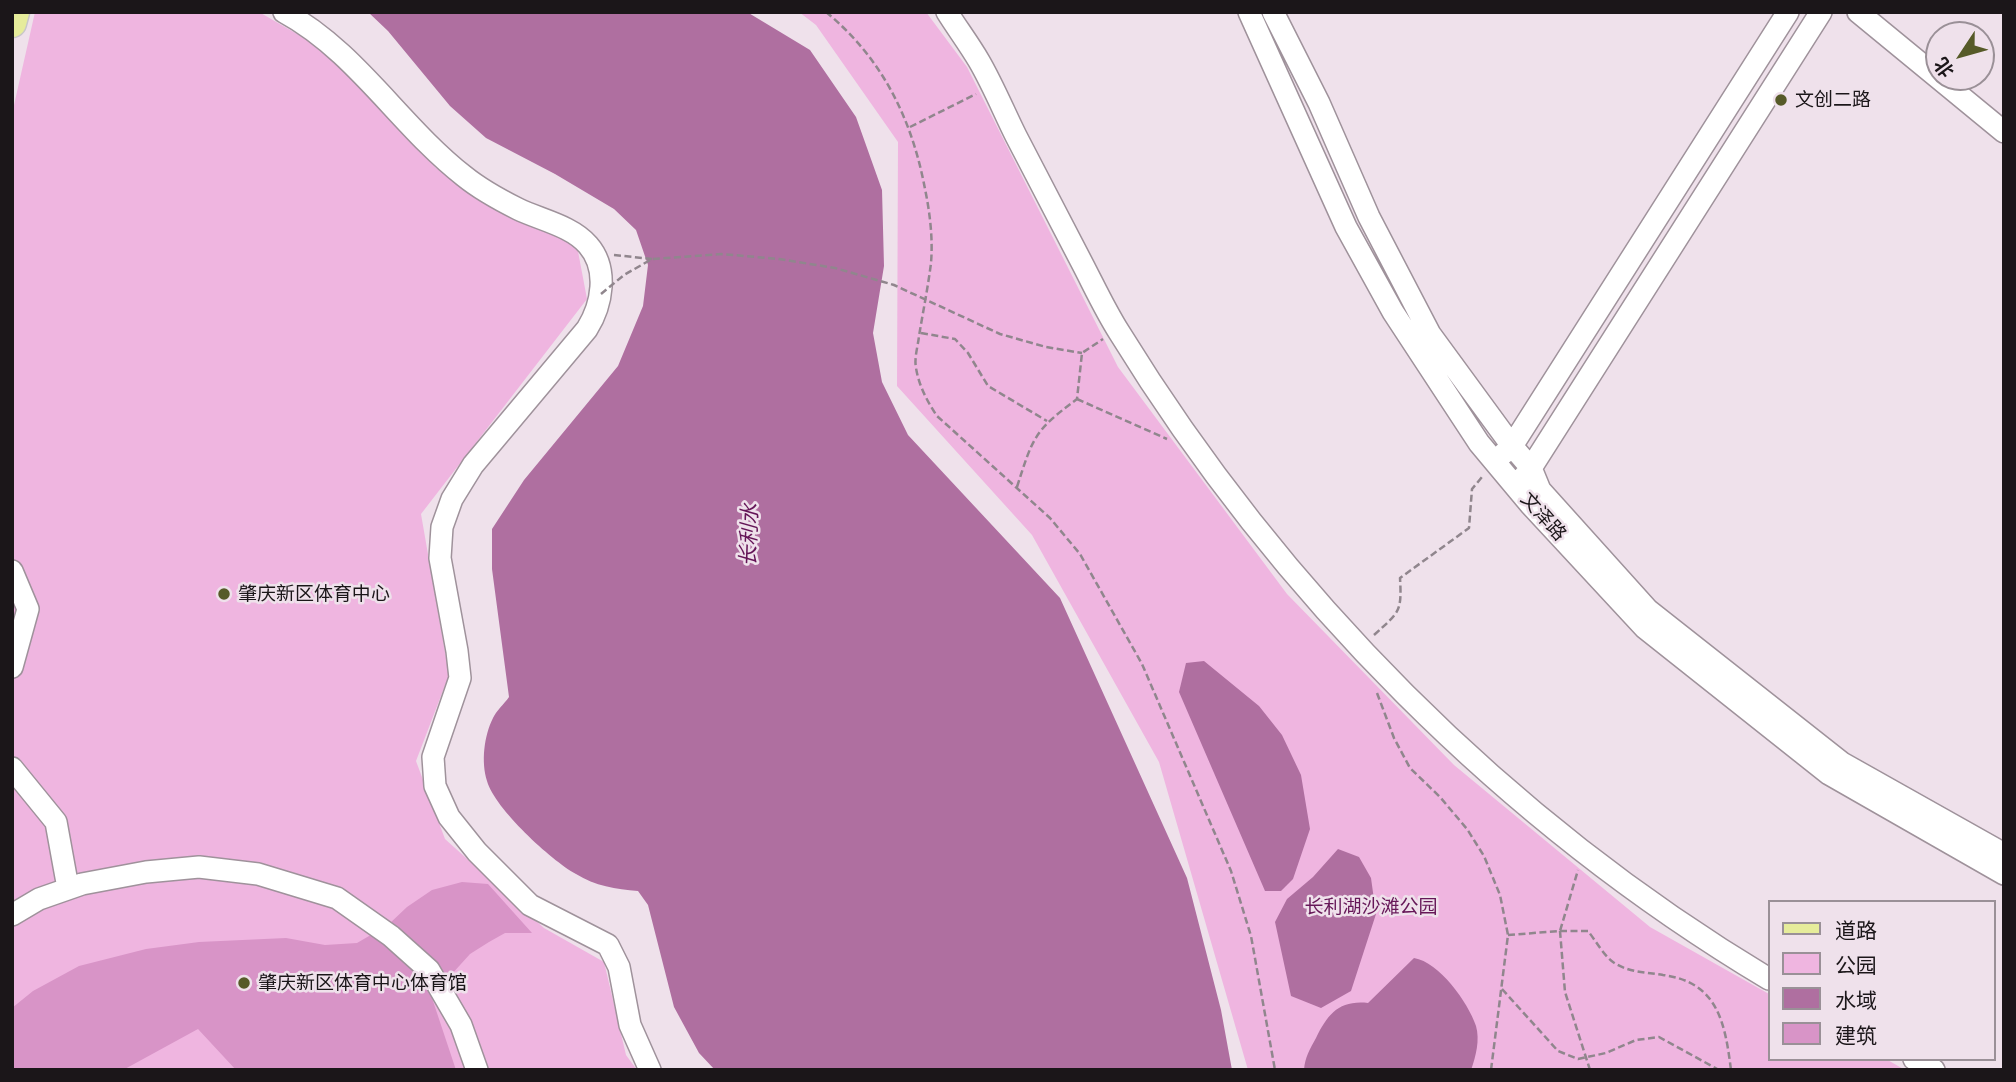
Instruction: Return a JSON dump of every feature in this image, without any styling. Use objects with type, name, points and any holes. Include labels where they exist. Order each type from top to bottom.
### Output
[{"type":"main road","points":[[12,23],[15,12]]},
{"type":"street","points":[[284,12],[309,26],[337,49],[424,143],[466,178],[517,208],[575,234],[589,246],[600,267],[601,294],[597,313],[587,329],[472,465],[452,499],[442,527],[440,558],[460,678],[433,757],[435,786],[449,817],[477,852],[530,905],[608,945],[619,967],[630,1025],[650,1070]]},
{"type":"street","points":[[947,12],[980,62],[1039,182],[1118,330],[1200,454],[1285,565],[1386,674],[1471,757],[1583,854],[1722,951],[1768,978]]},
{"type":"street","name":"文泽路","points":[[1250,12],[1346,227],[1393,312],[1479,443],[1515,486],[1645,628],[1829,774],[2004,874]]},
{"type":"street","name":"文泽路","points":[[1273,12],[1319,103],[1369,218],[1430,334],[1531,468],[1540,490],[1648,610],[1842,763],[2004,854]]},
{"type":"street","points":[[1495,461],[1512,446],[1788,12]]},
{"type":"street","points":[[1515,486],[1531,468],[1821,12]]},
{"type":"street","points":[[1858,12],[2004,132]]},
{"type":"street","points":[[12,571],[28,609],[12,667]]},
{"type":"street","points":[[12,768],[56,822],[68,888]]},
{"type":"street","points":[[12,915],[39,899],[82,884],[146,872],[199,867],[258,874],[337,898],[391,936],[429,970],[461,1026],[477,1070]]},
{"type":"street","points":[[1917,1061],[1934,1070]]},
{"type":"path","points":[[826,12],[844,26],[874,60],[891,88],[909,127],[920,162],[930,213],[931,260],[915,366],[924,396],[937,416],[1050,518],[1080,554],[1142,664],[1231,871],[1251,936],[1275,1070]]},
{"type":"path","points":[[909,127],[991,86]]},
{"type":"path","points":[[589,246],[618,256],[652,259],[721,254],[779,259],[835,268],[894,285],[1000,334],[1046,347],[1082,353],[1118,330]]},
{"type":"path","points":[[601,294],[624,275],[652,259]]},
{"type":"path","points":[[920,333],[955,339],[988,386],[1047,421]]},
{"type":"path","points":[[1017,488],[1031,442],[1047,421],[1077,399],[1082,353]]},
{"type":"path","points":[[1077,399],[1200,454]]},
{"type":"path","points":[[1583,854],[1560,931],[1565,992],[1590,1070]]},
{"type":"path","points":[[1508,935],[1588,931],[1614,963],[1637,973],[1682,978],[1702,990],[1716,1006],[1726,1030],[1731,1070]]},
{"type":"path","points":[[1502,989],[1558,1051],[1578,1059],[1606,1054],[1636,1040],[1659,1037],[1719,1070]]},
{"type":"green space","name":"肇庆新区体育中心","points":[[35,12],[259,12],[330,53],[436,168],[577,246],[587,299],[421,514],[449,675],[416,761],[445,839],[544,928],[604,962],[626,1055],[637,1070],[12,1070],[12,114]]},
{"type":"green space","name":"长利湖沙滩公园","points":[[799,12],[926,12],[967,67],[1118,367],[1287,594],[1454,765],[1650,927],[1768,993],[1768,1061],[1889,1061],[1905,1070],[1248,1070],[1159,762],[1032,535],[897,386],[898,142],[816,25]]},
{"type":"water","name":"长利水","points":[[368,12],[747,12],[810,50],[856,117],[882,190],[884,266],[873,333],[882,382],[908,435],[1060,598],[1187,878],[1221,1010],[1232,1070],[715,1070],[699,1053],[674,1007],[648,905],[638,891],[598,884],[576,874],[553,858],[525,833],[501,805],[487,781],[484,766],[487,733],[496,713],[509,697],[492,569],[492,529],[524,480],[618,366],[643,306],[648,265],[636,230],[614,209],[486,138],[450,106],[388,31]]},
{"type":"water","points":[[1204,661],[1259,706],[1282,735],[1301,775],[1310,829],[1293,879],[1281,891],[1265,891],[1179,692],[1186,663]]},
{"type":"water","points":[[1338,849],[1359,857],[1371,878],[1376,914],[1351,991],[1321,1008],[1291,996],[1275,922],[1287,899],[1313,877]]},
{"type":"water","points":[[1414,958],[1433,967],[1451,984],[1472,1016],[1478,1037],[1471,1070],[1304,1070],[1305,1061],[1320,1029],[1330,1016],[1342,1006],[1368,1003]]},
{"type":"building","name":"肇庆新区体育中心体育馆","points":[[462,882],[488,884],[532,933],[505,933],[489,942],[470,954],[451,975],[430,992],[456,1070],[236,1070],[198,1029],[123,1070],[12,1070],[12,1008],[33,991],[79,966],[146,949],[199,942],[286,938],[325,945],[357,943],[388,925],[407,907],[432,890]]},
{"type":"place","name":"文创二路","points":[[1781,100]]},
{"type":"place","name":"肇庆新区体育中心","points":[[224,594]]},
{"type":"place","name":"肇庆新区体育中心体育馆","points":[[244,983]]}]
